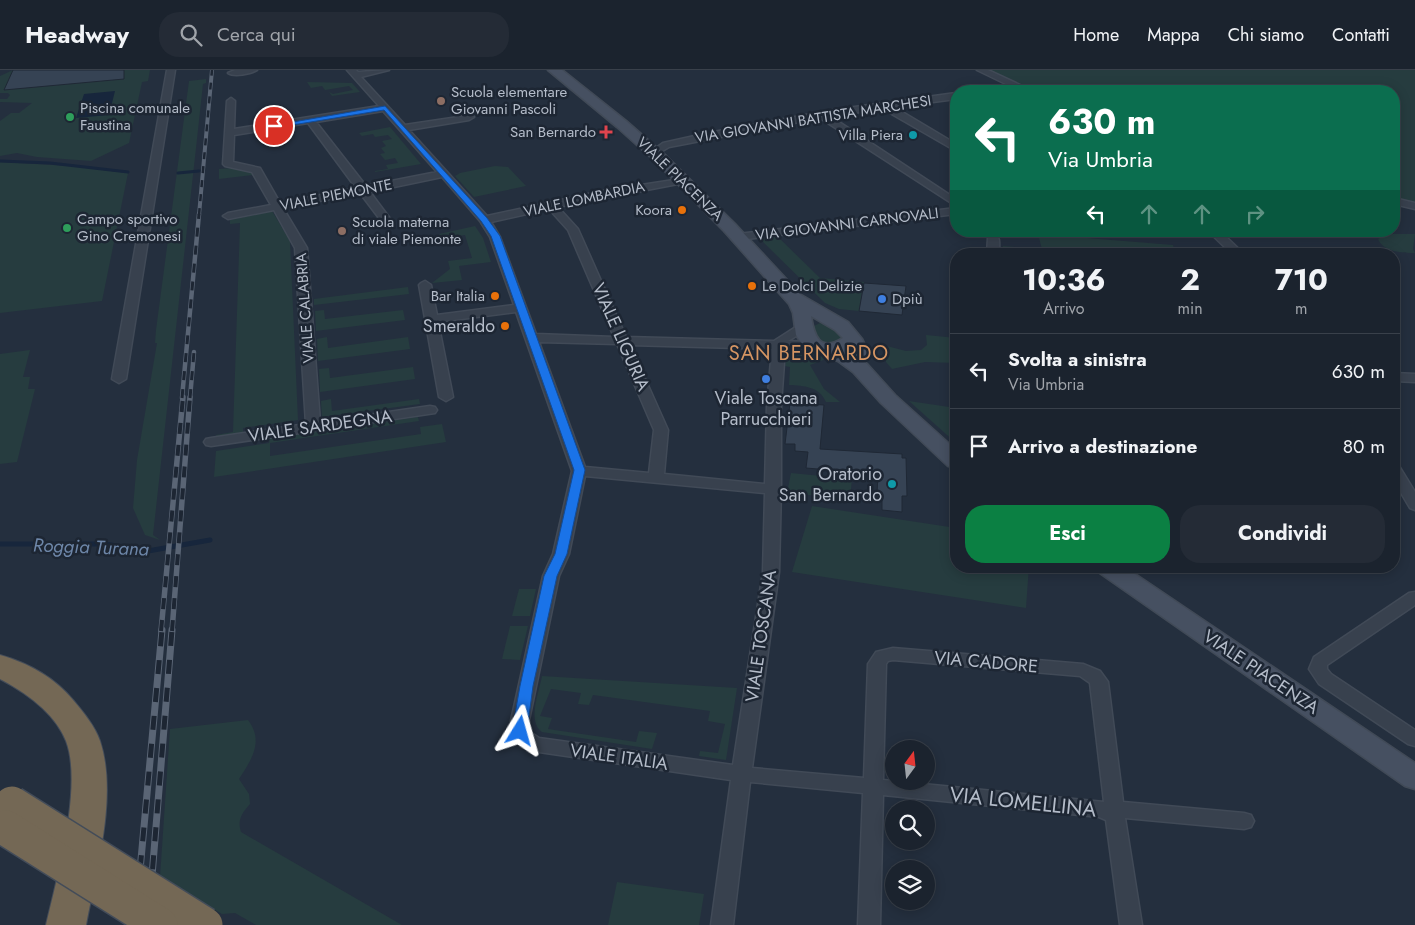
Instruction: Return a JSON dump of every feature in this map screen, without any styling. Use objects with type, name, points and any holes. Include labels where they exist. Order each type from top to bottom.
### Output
[{"type":"highway","points":[[0,666],[31,680],[53,698],[68,717],[82,740],[88,770],[86,820],[66,925]]},
{"type":"highway","points":[[5,814],[160,925]]},
{"type":"highway","points":[[5,814],[205,925]]},
{"type":"street","points":[[120,379],[171,70]]},
{"type":"street","points":[[232,73],[253,70]]},
{"type":"street","points":[[354,72],[385,70]]},
{"type":"street","name":"VIALE PIACENZA","points":[[554,70],[642,141],[738,236],[794,298],[802,313],[802,327]]},
{"type":"street","points":[[981,70],[1015,85]]},
{"type":"street","points":[[354,72],[485,220],[496,236],[579,470],[774,489]]},
{"type":"street","name":"VIA GIOVANNI BATTISTA MARCHESI","points":[[654,153],[670,144],[822,115],[950,98]]},
{"type":"street","points":[[231,101],[229,133],[385,108]]},
{"type":"street","points":[[885,106],[950,144]]},
{"type":"street","points":[[822,115],[950,199]]},
{"type":"street","points":[[404,128],[469,117]]},
{"type":"street","points":[[310,120],[386,220]]},
{"type":"street","name":"VIALE CALABRIA","points":[[229,133],[228,164],[256,170],[301,248],[312,427]]},
{"type":"street","name":"VIA GIOVANNI BATTISTA MARCHESI","points":[[642,141],[670,144]]},
{"type":"street","name":"VIALE PIEMONTE","points":[[228,216],[444,174]]},
{"type":"street","name":"VIALE LOMBARDIA","points":[[485,220],[551,205],[683,180]]},
{"type":"street","points":[[1400,202],[1415,206]]},
{"type":"street","name":"VIALE LIGURIA","points":[[551,205],[573,229],[661,430],[656,478]]},
{"type":"street","name":"VIA GIOVANNI CARNOVALI","points":[[738,236],[950,212]]},
{"type":"street","points":[[1219,237],[1232,248]]},
{"type":"street","points":[[425,285],[446,397]]},
{"type":"street","name":"VIALE PIACENZA","points":[[794,298],[845,327],[853,339]]},
{"type":"street","points":[[431,319],[521,308]]},
{"type":"street","points":[[779,346],[780,341],[802,327],[818,320],[832,320]]},
{"type":"street","points":[[802,327],[806,337],[818,346],[845,357],[860,368],[888,400],[950,456]]},
{"type":"street","points":[[532,338],[842,347],[848,345],[853,339],[857,346],[860,368]]},
{"type":"street","name":"VIALE TOSCANA","points":[[722,925],[741,774],[771,572],[774,489],[774,405],[779,346]]},
{"type":"street","points":[[1400,377],[1415,378]]},
{"type":"street","name":"VIALE SARDEGNA","points":[[210,442],[430,410]]},
{"type":"street","name":"VIALE ITALIA","points":[[579,470],[561,554],[551,576],[526,686],[520,725],[523,737],[539,745],[741,774]]},
{"type":"street","points":[[1400,479],[1415,505]]},
{"type":"street","name":"VIALE PIACENZA","points":[[1116,573],[1415,778]]},
{"type":"street","points":[[1412,602],[1320,661],[1317,666],[1318,671],[1325,679],[1415,739]]},
{"type":"street","name":"VIA CADORE","points":[[873,787],[877,664],[882,656],[893,654],[1090,673],[1099,682],[1114,800],[1111,813]]},
{"type":"street","name":"VIA LOMELLINA","points":[[741,774],[1097,808],[1111,813],[1124,810],[1244,821]]},
{"type":"street","points":[[869,925],[873,787]]},
{"type":"street","points":[[1111,813],[1117,822],[1131,925]]},
{"type":"green space","name":"Piscina comunale Faustina","points":[[13,70],[150,70],[148,81],[142,82],[129,143],[91,161],[37,157],[17,153],[0,156],[0,121],[11,113],[19,113],[32,103],[0,102],[0,99],[7,99],[10,95],[8,93],[0,93],[0,76]]},
{"type":"green space","points":[[987,70],[1415,70],[1415,204],[1400,200],[1400,85],[1023,85]]},
{"type":"green space","points":[[206,79],[206,83],[203,84],[153,535],[160,540],[145,535],[133,508],[137,460],[157,343],[155,343],[156,330],[189,81]]},
{"type":"green space","points":[[307,82],[352,83],[360,92],[332,96],[329,92],[333,94],[353,90],[349,86],[325,90],[322,86],[311,88]]},
{"type":"green space","points":[[390,127],[421,164],[375,172],[388,169],[386,165],[398,163],[395,158],[385,160],[380,154],[385,153],[381,148],[386,146],[382,141],[392,139],[388,135],[375,137],[373,134],[362,136],[359,133]]},
{"type":"green space","name":"Campo sportivo Gino Cremonesi","points":[[0,162],[71,166],[128,173],[102,301],[0,313]]},
{"type":"green space","points":[[495,166],[508,167],[526,186],[474,197],[455,176],[460,173]]},
{"type":"green space","points":[[232,168],[251,172],[253,175],[219,179],[219,169]]},
{"type":"green space","points":[[272,211],[290,241],[298,420],[243,428],[243,433],[216,437],[216,435],[233,432],[240,223],[230,224],[230,220]]},
{"type":"green space","points":[[475,226],[483,238],[491,262],[459,266],[462,280],[432,283],[450,269],[448,261],[472,258],[465,235],[440,238],[439,234]]},
{"type":"green space","points":[[1400,234],[1415,234],[1413,249],[1415,253],[1400,252],[1400,248],[1386,248],[1378,239],[1381,237],[1400,237]]},
{"type":"green space","points":[[777,236],[820,278],[864,282],[859,311],[839,309],[825,303],[759,238]]},
{"type":"green space","points":[[1039,237],[1075,237],[1173,245],[1174,248],[1042,248]]},
{"type":"green space","points":[[1003,246],[1029,248],[1003,248]]},
{"type":"green space","points":[[408,287],[409,294],[314,305],[314,299]]},
{"type":"green space","points":[[324,310],[325,319],[403,310],[405,320],[316,331],[315,311]]},
{"type":"green space","points":[[820,323],[837,327],[844,341],[824,343],[820,341],[810,328]]},
{"type":"green space","points":[[926,335],[950,337],[950,363],[925,362],[892,369],[886,362],[883,345],[906,351],[921,350],[927,345]]},
{"type":"green space","points":[[327,337],[328,348],[408,337],[410,349],[318,361],[317,339]]},
{"type":"green space","points":[[30,350],[23,377],[30,377],[28,389],[35,389],[17,462],[0,464],[0,354]]},
{"type":"green space","points":[[792,351],[816,352],[826,359],[810,365],[824,389],[840,402],[826,402],[815,390],[789,385],[790,367],[785,366],[787,355]]},
{"type":"green space","points":[[413,367],[415,379],[320,392],[319,369],[329,368],[330,378]]},
{"type":"green space","points":[[331,399],[332,411],[419,399],[420,404],[322,417],[321,401]]},
{"type":"green space","points":[[909,401],[950,407],[950,438]]},
{"type":"green space","points":[[418,417],[419,421],[270,443],[270,456],[421,434],[420,427],[442,424],[446,442],[214,477],[216,451],[269,443],[270,438]]},
{"type":"green space","points":[[791,473],[852,479],[850,499],[787,493]]},
{"type":"green space","points":[[812,506],[950,527],[950,573],[1028,573],[1026,608],[792,572]]},
{"type":"green space","points":[[519,589],[536,589],[530,616],[512,616]]},
{"type":"green space","points":[[510,626],[528,626],[520,660],[502,659]]},
{"type":"green space","points":[[542,676],[737,688],[726,760],[699,756],[700,751],[718,753],[725,724],[708,721],[710,711],[593,695],[589,705],[578,704],[581,693],[551,689],[540,716],[552,718],[548,729],[636,742],[639,731],[657,733],[652,749],[542,732],[535,721],[535,706]]},
{"type":"green space","points":[[248,720],[253,728],[256,743],[252,757],[239,779],[249,794],[250,804],[241,817],[241,832],[402,925],[256,925],[235,913],[222,914],[160,877],[170,729]]},
{"type":"green space","points":[[617,882],[704,894],[699,925],[608,925]]},
{"type":"water","points":[[115,91],[109,115],[76,118],[84,94]]},
{"type":"building","points":[[13,70],[124,70],[124,79],[4,90]]},
{"type":"building","name":"Dpiù","points":[[864,283],[906,286],[902,315],[859,311]]},
{"type":"building","points":[[790,403],[824,405],[820,449],[902,454],[902,458],[906,458],[907,496],[902,496],[902,512],[882,510],[882,494],[877,494],[878,474],[806,468],[808,452],[795,451],[795,444],[785,444]]},
{"type":"waterway","points":[[0,161],[50,163],[128,172]]},
{"type":"waterway","points":[[178,173],[199,171]]},
{"type":"waterway","name":"Roggia Turana","points":[[0,544],[105,544],[148,551],[210,540]]},
{"type":"railway","points":[[199,215],[212,70]]},
{"type":"railway","points":[[182,398],[199,214]]},
{"type":"railway","points":[[190,398],[194,352]]},
{"type":"railway","points":[[161,631],[183,397]]},
{"type":"railway","points":[[172,631],[190,397]]},
{"type":"railway","points":[[135,925],[162,630]]},
{"type":"railway","points":[[148,925],[172,630]]},
{"type":"place","name":"Scuola elementare Giovanni Pascoli","points":[[441,101]]},
{"type":"place","name":"Piscina comunale Faustina","points":[[70,117]]},
{"type":"place","name":"San Bernardo","points":[[606,132]]},
{"type":"place","name":"Villa Piera","points":[[913,135]]},
{"type":"place","name":"Koora","points":[[682,210]]},
{"type":"place","name":"Campo sportivo Gino Cremonesi","points":[[67,228]]},
{"type":"place","name":"Scuola materna di viale Piemonte","points":[[342,231]]},
{"type":"place","name":"Le Dolci Delizie","points":[[752,286]]},
{"type":"place","name":"Bar Italia","points":[[495,296]]},
{"type":"place","name":"Dpiù","points":[[882,299]]},
{"type":"place","name":"Smeraldo","points":[[505,326]]},
{"type":"place","name":"Viale Toscana Parrucchieri","points":[[766,379]]},
{"type":"place","name":"Oratorio San Bernardo","points":[[892,484]]},
{"type":"district","name":"SAN BERNARDO","points":[[809,353]]},
{"type":"route","points":[[274,126],[385,108],[485,220],[496,236],[579,470],[561,554],[551,576],[526,686],[520,731]]}]
